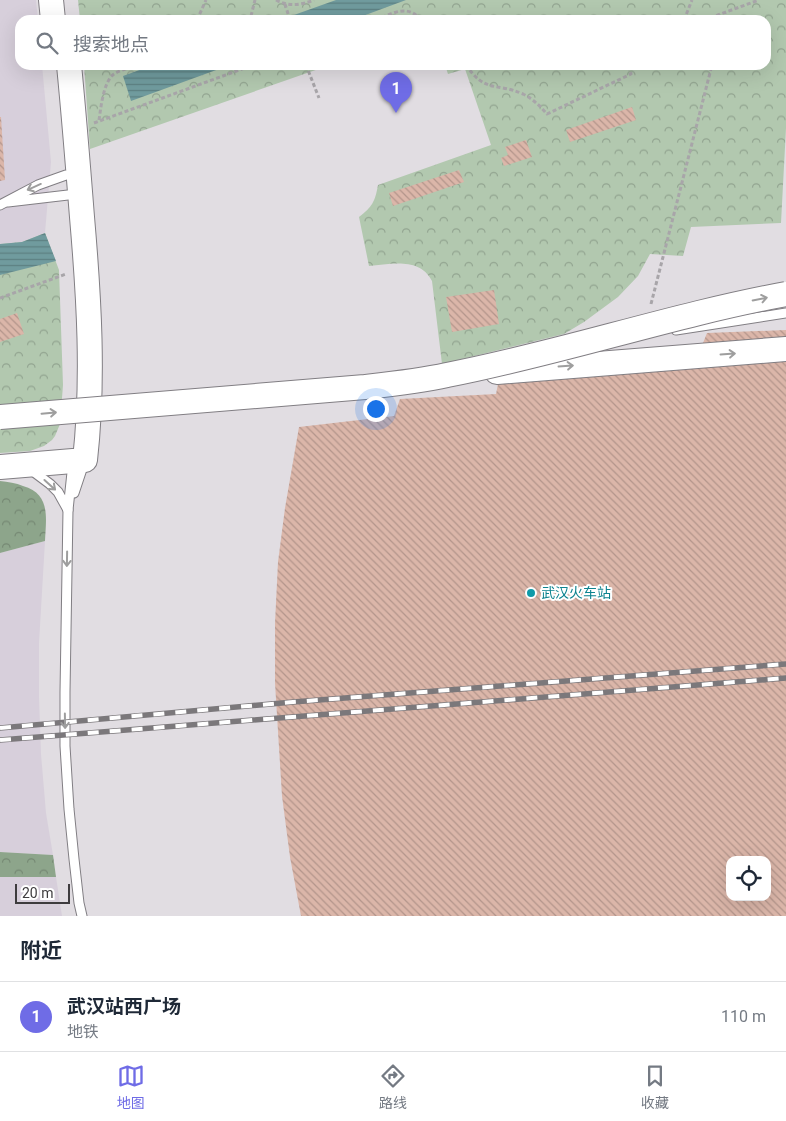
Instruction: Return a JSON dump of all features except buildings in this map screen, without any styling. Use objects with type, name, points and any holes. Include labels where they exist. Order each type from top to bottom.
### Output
[{"type":"street","points":[[51,0],[52,15]]},
{"type":"street","points":[[64,0],[66,15]]},
{"type":"street","points":[[57,70],[79,328],[89,398]]},
{"type":"street","points":[[0,467],[79,461],[88,432],[91,368],[90,318],[69,70]]},
{"type":"street","points":[[0,417],[408,382],[509,361],[716,309],[786,294]]},
{"type":"street","points":[[448,375],[786,349]]},
{"type":"lane","points":[[2,204],[38,185],[67,185]]},
{"type":"lane","points":[[2,204],[67,185]]},
{"type":"lane","points":[[672,331],[786,313]]},
{"type":"lane","points":[[237,388],[383,379],[652,334]]},
{"type":"lane","points":[[79,461],[68,510],[64,692],[70,826],[82,916]]},
{"type":"lane","points":[[25,465],[58,492],[68,510]]},
{"type":"path","points":[[199,15],[206,0]]},
{"type":"path","points":[[251,15],[255,0]]},
{"type":"path","points":[[276,0],[284,4],[302,4],[314,0]]},
{"type":"path","points":[[686,15],[692,0]]},
{"type":"path","points":[[717,15],[759,0]]},
{"type":"path","points":[[284,4],[288,15]]},
{"type":"path","points":[[390,15],[406,10],[416,15]]},
{"type":"path","points":[[99,121],[103,98],[110,78],[124,70]]},
{"type":"path","points":[[91,124],[239,70]]},
{"type":"path","points":[[308,70],[319,98]]},
{"type":"path","points":[[470,70],[479,81],[490,86],[508,89],[534,100],[547,114],[631,74],[630,70]]},
{"type":"path","points":[[643,336],[711,70]]},
{"type":"path","points":[[0,298],[67,274]]},
{"type":"shaded area","points":[[0,0],[36,0],[38,15],[15,15],[15,70],[42,70],[51,162],[45,233],[22,242],[0,244]]},
{"type":"shaded area","points":[[45,541],[39,643],[39,697],[46,813],[53,855],[0,852],[0,553]]},
{"type":"shaded area","points":[[0,876],[56,877],[62,916],[0,916]]},
{"type":"green space","points":[[78,0],[786,0],[786,128],[781,223],[691,227],[683,256],[650,254],[638,276],[618,297],[564,334],[442,364],[432,281],[427,273],[413,265],[369,266],[359,217],[372,204],[378,185],[491,145],[465,70],[771,70],[771,15],[80,15]]},
{"type":"green space","points":[[84,70],[316,70],[90,149]]},
{"type":"green space","points":[[447,70],[462,70],[448,74]]},
{"type":"green space","points":[[45,233],[59,270],[63,385],[60,424],[55,436],[44,446],[30,451],[0,453],[0,244],[22,242]]},
{"type":"green space","points":[[0,481],[20,485],[32,490],[43,501],[46,516],[45,541],[0,553]]},
{"type":"green space","points":[[0,852],[53,855],[56,877],[0,877]]},
{"type":"water","points":[[336,0],[406,0],[366,15],[294,15]]},
{"type":"water","points":[[139,70],[216,70],[131,101],[123,76]]},
{"type":"water","points":[[45,233],[56,261],[0,275],[0,244],[22,242]]},
{"type":"railway","points":[[0,728],[293,702],[786,664]]},
{"type":"railway","points":[[0,740],[786,678]]},
{"type":"place","name":"武汉站西广场","points":[[396,113]]},
{"type":"place","name":"武汉火车站","points":[[531,593]]}]
